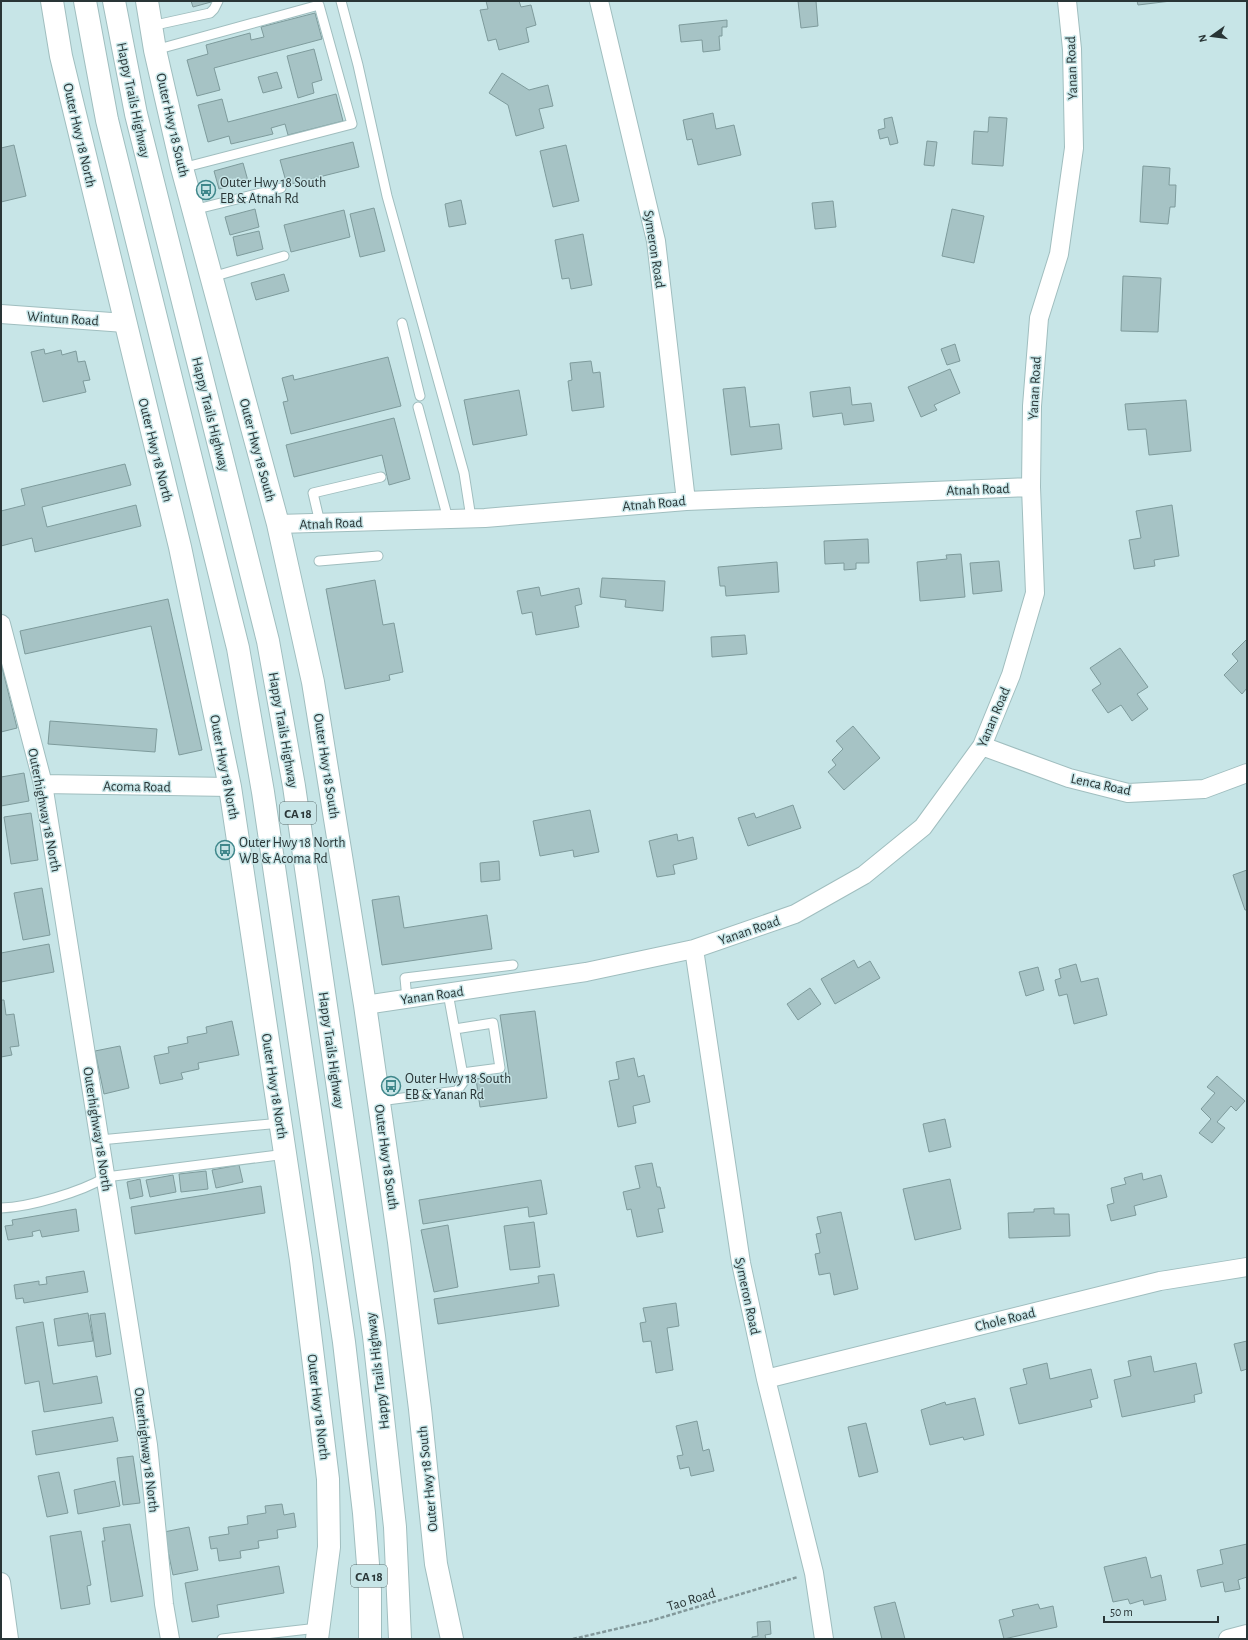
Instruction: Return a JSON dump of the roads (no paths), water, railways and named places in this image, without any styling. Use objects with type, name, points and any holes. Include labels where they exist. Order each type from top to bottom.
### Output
[{"type":"street","name":"Outer Hwy 18 North","points":[[52,1],[61,56],[180,547],[230,787],[286,1154],[301,1260],[328,1479],[329,1547],[317,1633]]},
{"type":"street","name":"Happy Trails Highway","points":[[85,1],[106,120],[238,648],[265,808],[344,1342],[364,1513],[370,1590],[370,1639]]},
{"type":"street","name":"Happy Trails Highway","points":[[114,1],[136,114],[268,641],[292,779],[374,1336],[395,1527],[400,1639]]},
{"type":"street","name":"Outer Hwy 18 South","points":[[146,1],[155,50],[182,168],[210,277],[278,524],[313,682],[366,1005],[420,1409],[436,1564],[452,1639]]},
{"type":"street","name":"Symeron Road","points":[[599,1],[656,241],[686,500]]},
{"type":"street","name":"Yanan Road","points":[[366,1005],[586,972],[694,949],[795,914],[864,875],[922,827],[982,746],[1011,675],[1035,593],[1031,488],[1032,399],[1039,318],[1059,254],[1074,148],[1072,49],[1067,1]]},
{"type":"street","name":"Wintun Road","points":[[1,314],[125,323]]},
{"type":"street","name":"Atnah Road","points":[[278,524],[471,518],[686,500],[1031,488]]},
{"type":"street","name":"Outerhighway 18 North","points":[[1,624],[43,784],[148,1445],[164,1604],[170,1639]]},
{"type":"street","name":"Lenca Road","points":[[982,746],[1069,778],[1128,793],[1204,789],[1247,773]]},
{"type":"street","name":"Acoma Road","points":[[43,784],[230,787]]},
{"type":"street","name":"Symeron Road","points":[[694,949],[741,1263],[766,1379],[814,1573],[824,1639]]},
{"type":"street","name":"Chole Road","points":[[766,1379],[1160,1281],[1247,1267]]},
{"type":"street","points":[[1,1582],[8,1639]]},
{"type":"street","points":[[1228,1639],[1247,1634]]},
{"type":"lane","points":[[151,26],[210,13],[218,1]]},
{"type":"lane","points":[[341,1],[358,65],[387,196],[464,473],[471,518]]},
{"type":"lane","points":[[155,50],[319,5],[352,124],[182,168]]},
{"type":"lane","points":[[193,210],[281,188]]},
{"type":"lane","points":[[210,277],[284,256]]},
{"type":"lane","points":[[402,323],[420,396]]},
{"type":"lane","points":[[418,407],[448,519]]},
{"type":"lane","points":[[320,523],[312,493],[381,477]]},
{"type":"lane","points":[[319,560],[378,556]]},
{"type":"lane","points":[[407,999],[405,978],[513,965]]},
{"type":"lane","points":[[379,1101],[457,1091],[464,1081],[448,993]]},
{"type":"lane","points":[[455,1029],[492,1024],[500,1068],[462,1073]]},
{"type":"lane","points":[[100,1140],[281,1123]]},
{"type":"lane","points":[[1,1208],[36,1202],[91,1186],[106,1177],[286,1154]]},
{"type":"lane","points":[[222,1639],[317,1633]]},
{"type":"place","name":"Outer Hwy 18 South EB & Atnah Rd","points":[[206,190]]},
{"type":"place","name":"Outer Hwy 18 North WB & Acoma Rd","points":[[225,850]]},
{"type":"place","name":"Outer Hwy 18 South EB & Yanan Rd","points":[[391,1086]]}]
